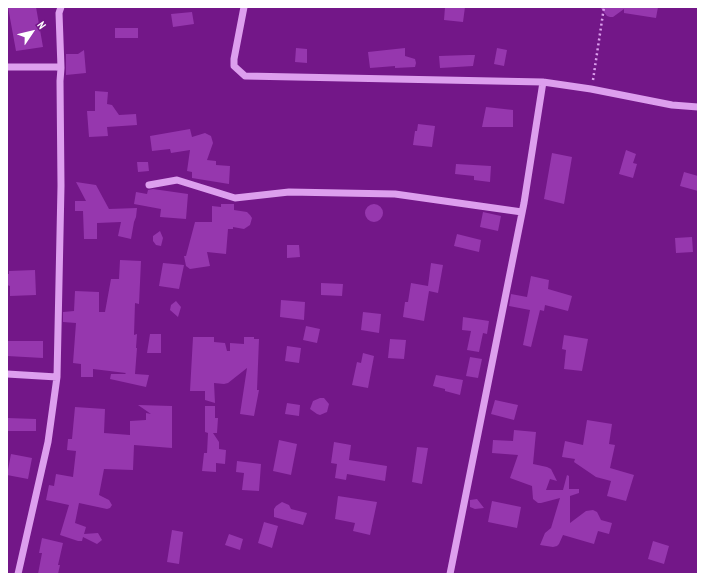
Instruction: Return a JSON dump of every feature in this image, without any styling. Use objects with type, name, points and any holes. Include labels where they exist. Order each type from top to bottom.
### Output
[{"type":"street","points":[[18,574],[48,442],[57,376],[61,186],[61,68],[59,13],[61,7]]},
{"type":"street","points":[[244,7],[234,66],[245,76],[543,82],[591,89],[672,105],[698,107]]},
{"type":"street","points":[[7,67],[61,68]]},
{"type":"street","points":[[450,574],[522,212],[543,82]]},
{"type":"street","points":[[149,185],[177,180],[235,198],[289,192],[395,194],[522,212]]},
{"type":"street","points":[[7,374],[57,376]]},
{"type":"path","points":[[591,89],[604,7]]},
{"type":"building","points":[[8,7],[36,7],[43,47],[16,51]]},
{"type":"building","points":[[445,7],[465,7],[463,22],[444,20]]},
{"type":"building","points":[[600,7],[658,7],[656,18],[624,13],[624,9],[613,17],[610,17],[607,16]]},
{"type":"building","points":[[192,12],[194,24],[173,27],[171,14]]},
{"type":"building","points":[[115,28],[138,28],[138,38],[115,38]]},
{"type":"building","points":[[296,48],[307,49],[307,63],[295,62]]},
{"type":"building","points":[[405,48],[405,56],[415,59],[415,67],[395,68],[395,66],[370,68],[368,52]]},
{"type":"building","points":[[497,48],[507,50],[504,66],[494,64]]},
{"type":"building","points":[[84,50],[86,73],[66,75],[66,54],[78,54]]},
{"type":"building","points":[[475,55],[473,66],[440,68],[439,56]]},
{"type":"building","points":[[95,91],[108,92],[107,104],[112,105],[119,115],[136,114],[137,125],[107,127],[108,136],[89,137],[87,111],[95,111]]},
{"type":"building","points":[[486,107],[513,110],[513,127],[482,127]]},
{"type":"building","points":[[418,124],[435,126],[432,147],[413,145],[415,131],[417,131]]},
{"type":"building","points":[[190,129],[192,137],[205,133],[211,136],[213,143],[207,160],[216,161],[216,165],[230,166],[229,184],[192,178],[192,172],[187,171],[190,150],[171,153],[170,149],[152,151],[150,136]]},
{"type":"building","points":[[626,150],[636,154],[633,163],[637,164],[633,178],[619,174]]},
{"type":"building","points":[[552,153],[572,157],[564,204],[544,199]]},
{"type":"building","points":[[137,162],[148,162],[149,171],[138,172]]},
{"type":"building","points":[[456,164],[491,166],[490,182],[474,180],[474,176],[455,174]]},
{"type":"building","points":[[684,172],[698,176],[698,191],[680,186]]},
{"type":"building","points":[[76,182],[96,185],[109,209],[137,208],[131,239],[118,236],[121,222],[97,223],[97,239],[84,239],[83,211],[75,211],[75,201],[86,201]]},
{"type":"building","points":[[153,189],[188,194],[186,219],[160,217],[161,209],[134,204],[136,192],[147,194],[148,190]]},
{"type":"building","points":[[221,204],[234,204],[234,210],[247,212],[252,218],[250,225],[244,229],[233,227],[233,229],[228,229],[226,254],[207,252],[210,266],[190,269],[186,266],[184,256],[186,256],[195,222],[212,222],[212,206],[221,207]]},
{"type":"building","points":[[374,204],[380,207],[383,213],[380,219],[374,222],[368,219],[365,213],[368,207]]},
{"type":"building","points":[[483,212],[501,216],[498,231],[480,227]]},
{"type":"building","points":[[160,231],[163,238],[161,246],[156,245],[153,241],[153,236]]},
{"type":"building","points":[[457,234],[481,240],[479,252],[454,246]]},
{"type":"building","points":[[692,237],[693,252],[676,253],[675,238]]},
{"type":"building","points":[[287,245],[299,245],[300,257],[287,258]]},
{"type":"building","points":[[120,260],[141,261],[139,304],[135,303],[134,335],[137,334],[137,348],[135,374],[149,375],[146,387],[110,379],[111,374],[126,373],[93,369],[93,377],[81,377],[81,364],[73,363],[76,323],[63,322],[63,312],[74,311],[75,291],[99,292],[99,312],[105,312],[111,279],[119,279]]},
{"type":"building","points":[[163,263],[184,265],[179,289],[159,286]]},
{"type":"building","points":[[431,263],[443,265],[438,293],[429,291],[424,321],[403,317],[405,302],[408,302],[411,283],[428,286]]},
{"type":"building","points":[[35,270],[36,295],[10,296],[10,286],[7,285],[7,274],[9,274],[9,271]]},
{"type":"building","points":[[531,276],[549,280],[548,289],[572,296],[568,311],[545,305],[544,311],[540,310],[531,347],[523,345],[530,310],[509,306],[511,294],[527,297]]},
{"type":"building","points":[[321,283],[343,284],[342,296],[321,295]]},
{"type":"building","points":[[281,300],[305,302],[304,320],[280,317]]},
{"type":"building","points":[[176,301],[181,307],[178,317],[170,310],[171,305]]},
{"type":"building","points":[[363,312],[381,314],[379,333],[361,330]]},
{"type":"building","points":[[463,317],[489,321],[487,334],[483,333],[479,352],[467,350],[471,331],[462,330]]},
{"type":"building","points":[[306,326],[320,329],[317,343],[303,340]]},
{"type":"building","points":[[150,334],[161,334],[161,353],[147,353]]},
{"type":"building","points":[[564,335],[588,339],[582,371],[564,369],[566,350],[562,349]]},
{"type":"building","points":[[193,337],[214,337],[214,342],[225,343],[227,351],[230,351],[230,343],[244,344],[244,337],[254,337],[254,339],[259,339],[257,390],[259,390],[254,416],[240,414],[247,368],[228,383],[214,383],[215,403],[205,400],[205,391],[190,391]]},
{"type":"building","points":[[390,339],[406,340],[404,359],[388,358]]},
{"type":"building","points":[[7,341],[43,341],[43,358],[7,356]]},
{"type":"building","points":[[287,346],[301,348],[299,363],[285,361]]},
{"type":"building","points":[[363,353],[374,356],[368,388],[352,385],[357,362],[361,363]]},
{"type":"building","points":[[470,357],[482,359],[478,378],[466,376]]},
{"type":"building","points":[[436,375],[463,380],[460,395],[433,386]]},
{"type":"building","points":[[324,398],[329,404],[327,412],[320,415],[310,409],[313,401]]},
{"type":"building","points":[[495,400],[518,405],[514,420],[491,414]]},
{"type":"building","points":[[287,403],[300,405],[299,416],[285,414]]},
{"type":"building","points":[[138,405],[172,406],[172,448],[134,445],[133,470],[104,469],[99,495],[109,500],[112,505],[107,509],[79,503],[75,523],[86,527],[84,534],[98,533],[102,540],[97,544],[83,537],[82,541],[78,541],[60,535],[69,505],[46,500],[49,485],[54,486],[56,474],[73,477],[76,451],[67,450],[68,439],[72,439],[75,407],[105,409],[104,433],[130,435],[130,421],[146,420],[146,413],[151,414]]},
{"type":"building","points":[[205,406],[215,406],[215,418],[218,418],[217,433],[213,433],[219,442],[219,449],[226,450],[225,464],[216,463],[216,472],[202,471],[204,453],[207,453],[208,433],[205,432]]},
{"type":"building","points":[[7,418],[36,419],[36,431],[7,431]]},
{"type":"building","points":[[587,420],[612,424],[609,444],[615,445],[610,468],[634,475],[626,501],[607,496],[611,481],[596,477],[574,462],[575,459],[562,457],[565,441],[583,445]]},
{"type":"building","points":[[514,430],[536,432],[533,464],[551,469],[557,481],[550,479],[546,490],[563,490],[567,475],[569,476],[569,489],[579,489],[579,493],[570,496],[570,523],[586,511],[593,510],[597,512],[601,520],[612,523],[609,534],[598,531],[594,544],[563,535],[557,546],[553,547],[540,545],[545,533],[551,528],[560,498],[538,503],[533,499],[532,486],[510,478],[518,455],[492,453],[493,440],[513,441]]},
{"type":"building","points":[[279,440],[297,444],[291,475],[273,471]]},
{"type":"building","points":[[334,442],[351,445],[349,460],[387,466],[385,481],[347,474],[346,480],[335,478],[337,464],[331,463]]},
{"type":"building","points":[[417,447],[428,448],[422,484],[412,482]]},
{"type":"building","points":[[11,454],[32,458],[28,479],[7,475]]},
{"type":"building","points":[[237,461],[261,464],[259,491],[242,490],[244,473],[236,472]]},
{"type":"building","points":[[338,496],[377,502],[370,535],[353,531],[355,523],[335,519]]},
{"type":"building","points":[[477,499],[484,508],[475,509],[470,507],[470,500]]},
{"type":"building","points":[[492,501],[521,507],[517,528],[488,522]]},
{"type":"building","points":[[282,502],[289,505],[291,509],[307,513],[303,525],[274,517],[274,509]]},
{"type":"building","points":[[264,522],[278,526],[272,548],[258,543]]},
{"type":"building","points":[[172,530],[183,532],[179,564],[167,562]]},
{"type":"building","points":[[229,534],[243,539],[240,550],[225,545]]},
{"type":"building","points":[[42,538],[63,543],[58,565],[60,565],[58,574],[38,574],[42,553],[39,553]]},
{"type":"building","points":[[653,541],[669,546],[664,564],[648,559]]}]
